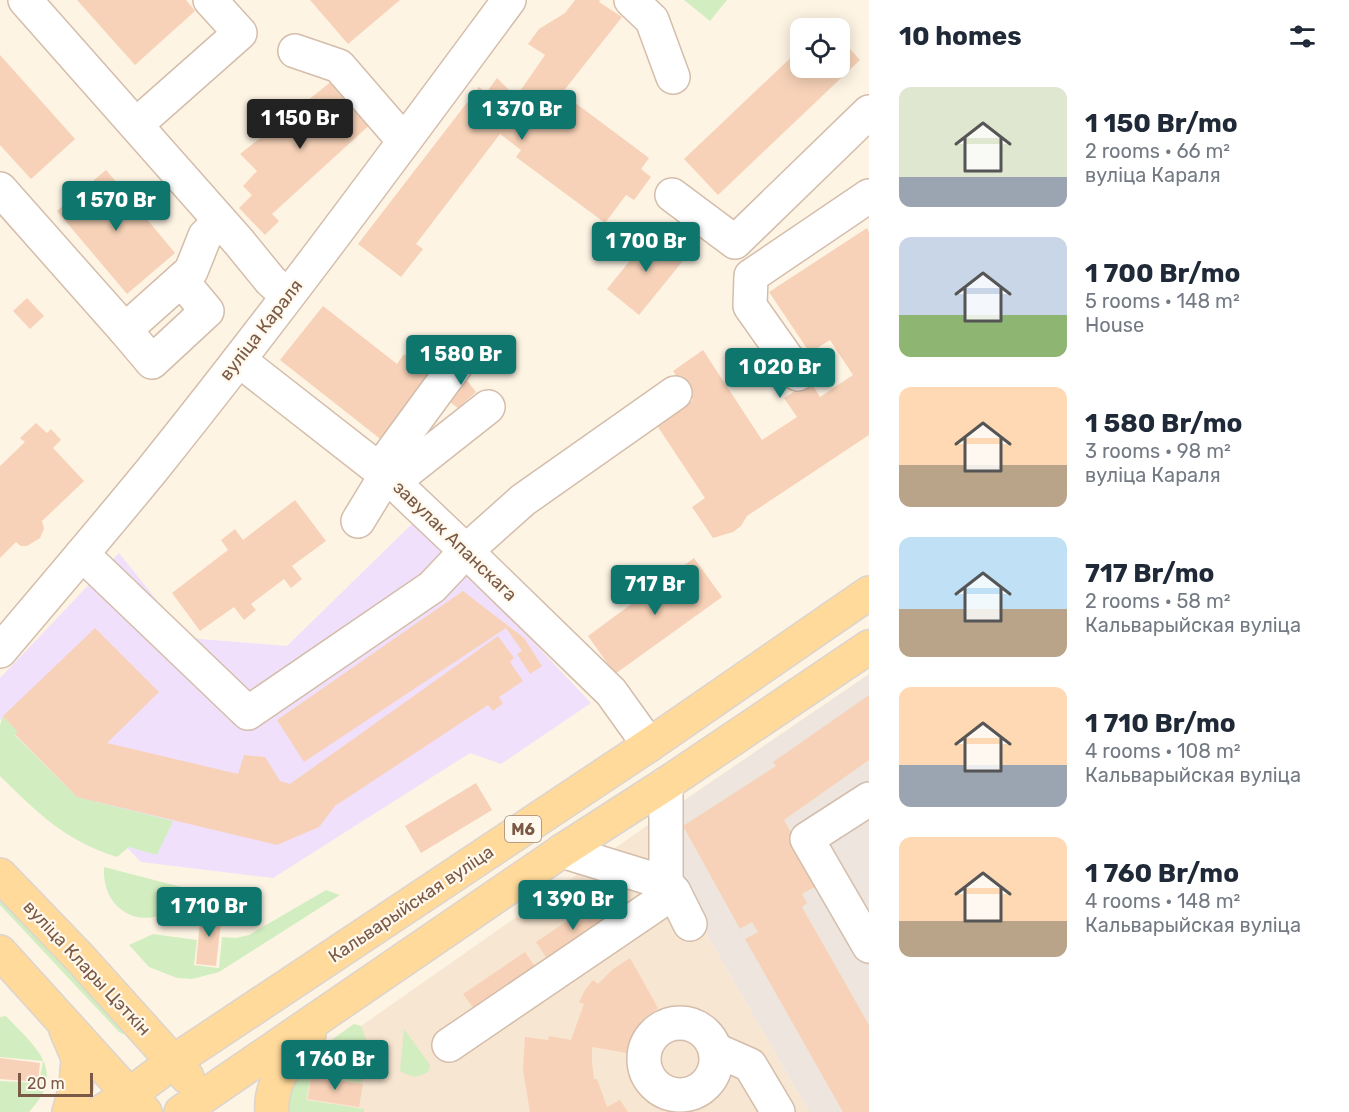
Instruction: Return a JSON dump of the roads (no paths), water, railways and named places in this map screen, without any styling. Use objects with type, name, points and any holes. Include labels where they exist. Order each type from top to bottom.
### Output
[{"type":"main road","name":"Кальварыйская вуліца","points":[[101,1112],[137,1103],[173,1062],[649,745],[869,593]]},
{"type":"main road","name":"М6","points":[[201,1107],[334,1007],[562,851],[869,647]]},
{"type":"main road","name":"вуліца Клары Цэткін","points":[[0,875],[80,958],[173,1062],[201,1107]]},
{"type":"main road","points":[[0,952],[137,1103]]},
{"type":"main road","points":[[272,1112],[276,1084],[295,1049],[334,1007]]},
{"type":"main road","points":[[63,1023],[78,1058],[76,1087],[69,1112]]},
{"type":"street","points":[[25,0],[270,280],[287,296]]},
{"type":"street","points":[[136,125],[240,33],[210,0]]},
{"type":"street","name":"вуліца Караля","points":[[0,651],[82,554],[239,360],[509,0]]},
{"type":"street","points":[[631,0],[652,20],[673,77]]},
{"type":"street","points":[[295,51],[339,66],[404,141]]},
{"type":"street","points":[[672,195],[735,242],[869,112]]},
{"type":"street","points":[[0,189],[125,330],[191,271],[205,237],[220,221]]},
{"type":"street","points":[[798,374],[750,306],[751,276],[869,196]]},
{"type":"street","points":[[358,521],[464,354]]},
{"type":"street","name":"завулак Апанскага","points":[[239,360],[386,476],[466,550],[611,692],[649,745]]},
{"type":"street","points":[[82,554],[248,713],[432,587],[466,550],[523,500],[675,393]]},
{"type":"street","points":[[386,476],[488,407]]},
{"type":"street","points":[[666,784],[670,887],[690,924]]},
{"type":"street","points":[[869,799],[807,839],[859,906],[869,946]]},
{"type":"street","points":[[562,851],[670,887]]},
{"type":"street","points":[[449,1045],[670,887]]},
{"type":"street","points":[[716,1050],[750,1065],[778,1112]]}]
